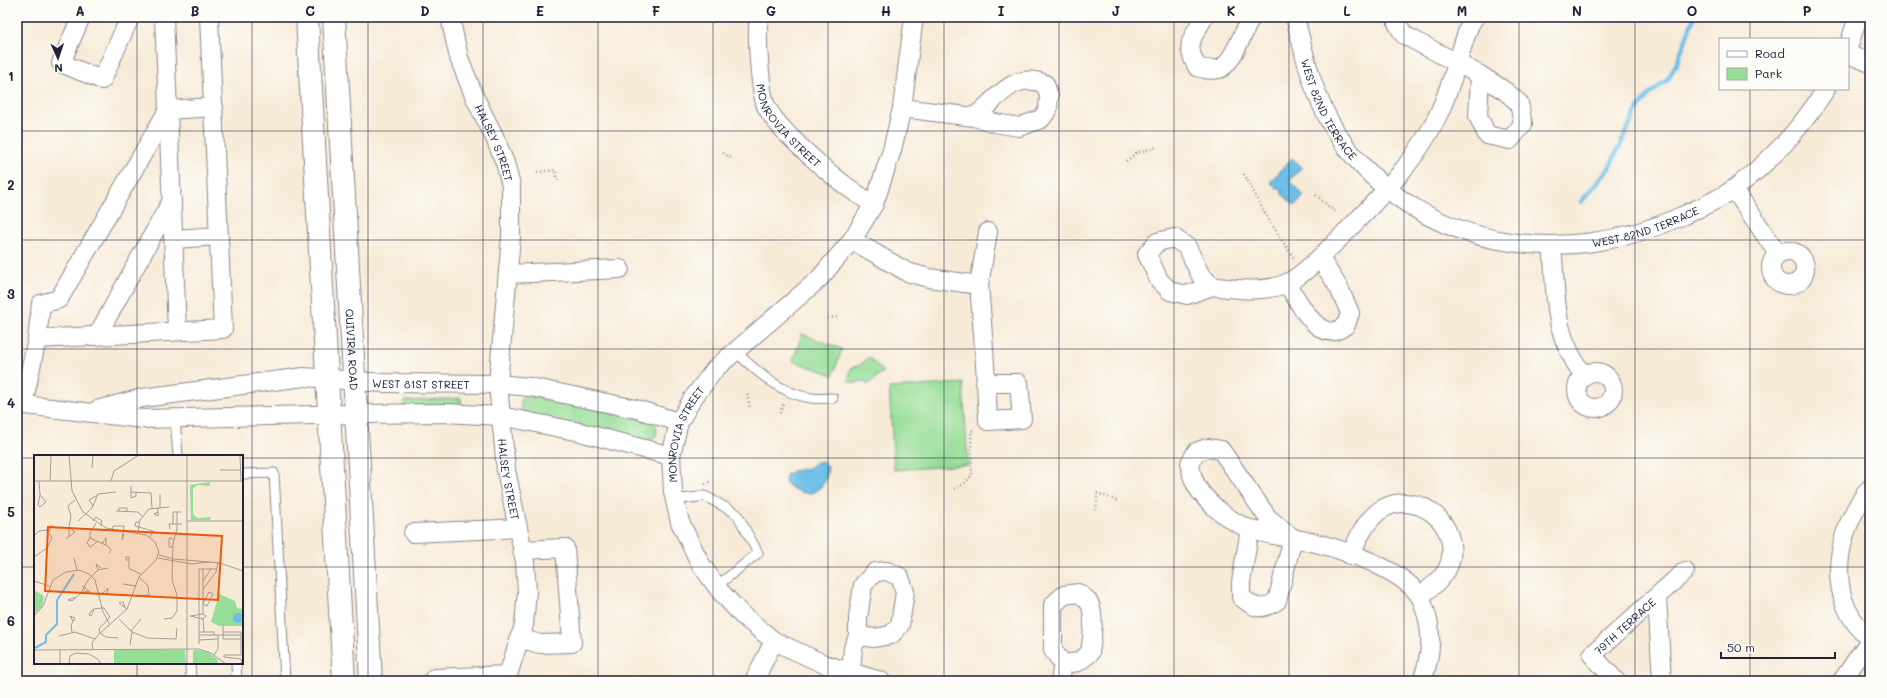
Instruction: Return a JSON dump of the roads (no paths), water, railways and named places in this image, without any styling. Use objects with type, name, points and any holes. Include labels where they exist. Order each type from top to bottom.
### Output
[{"type":"main road","points":[[307,17],[326,380],[344,681]]},
{"type":"main road","name":"QUIVIRA ROAD","points":[[334,17],[371,681]]},
{"type":"street","points":[[81,17],[61,63],[102,80],[130,17]]},
{"type":"street","points":[[164,17],[177,331]]},
{"type":"street","points":[[37,339],[223,329],[209,17]]},
{"type":"street","name":"HALSEY STREET","points":[[450,17],[459,58],[475,98],[495,138],[505,163],[511,186],[512,213],[508,274],[498,384],[506,470],[522,550],[527,592],[524,625],[507,678]]},
{"type":"street","name":"MONROVIA STREET","points":[[759,17],[762,85],[766,107],[782,128],[839,181],[874,204]]},
{"type":"street","name":"MONROVIA STREET","points":[[881,681],[824,664],[774,641],[742,615],[717,586],[700,563],[680,522],[675,500],[671,456],[679,422],[693,398],[716,368],[819,279],[852,240],[874,204],[892,150],[902,108],[914,17]]},
{"type":"street","points":[[1204,17],[1189,44],[1190,54],[1197,67],[1209,70],[1220,69],[1228,62],[1251,17]]},
{"type":"street","name":"WEST 82ND TERRACE","points":[[1295,17],[1312,83],[1327,116],[1346,147],[1374,178],[1414,209],[1444,224],[1477,236],[1506,241],[1552,245],[1584,244],[1640,232],[1701,207],[1734,189],[1780,148],[1802,123],[1825,90]]},
{"type":"street","points":[[1397,17],[1397,23],[1404,35],[1480,75]]},
{"type":"street","points":[[1849,45],[1858,17]]},
{"type":"street","points":[[1212,286],[1239,290],[1263,288],[1287,283],[1320,258],[1386,188],[1423,143],[1439,113],[1456,63],[1467,20]]},
{"type":"street","points":[[1849,54],[1870,63]]},
{"type":"street","points":[[168,110],[214,108]]},
{"type":"street","points":[[902,108],[974,117]]},
{"type":"street","points":[[20,404],[37,339],[41,304],[59,299],[168,110]]},
{"type":"street","points":[[1734,189],[1778,254]]},
{"type":"street","points":[[98,336],[172,200]]},
{"type":"street","points":[[985,382],[1019,383],[1022,419],[988,421],[985,382],[979,285],[988,232]]},
{"type":"street","points":[[174,239],[219,236]]},
{"type":"street","points":[[852,240],[907,272],[929,278],[979,285]]},
{"type":"street","points":[[1552,245],[1555,298],[1562,337],[1584,376]]},
{"type":"street","points":[[1287,283],[1313,323],[1324,330],[1335,331],[1346,325],[1350,314],[1339,288],[1320,258]]},
{"type":"street","points":[[508,274],[620,269]]},
{"type":"street","name":"WEST 81ST STREET","points":[[90,412],[142,398],[304,377],[326,380],[355,380],[384,383],[498,384],[530,387],[636,409],[679,422]]},
{"type":"street","name":"WEST 81ST STREET","points":[[20,404],[143,419],[328,414],[445,413],[501,416],[580,432],[671,456]]},
{"type":"street","points":[[1292,538],[1268,518],[1221,450],[1207,448],[1196,452],[1190,463],[1193,479],[1206,500],[1229,518],[1250,529],[1292,538],[1316,543],[1386,568],[1397,575],[1420,596],[1428,618],[1431,639],[1430,659],[1422,681]]},
{"type":"street","points":[[1842,681],[1870,639],[1858,629],[1846,607],[1840,579],[1842,544],[1848,523],[1859,502],[1870,488]]},
{"type":"street","points":[[1350,555],[1364,528],[1382,509],[1399,504],[1410,504],[1424,507],[1446,526],[1451,544],[1450,562],[1443,575],[1435,585],[1420,596]]},
{"type":"street","points":[[413,533],[518,528]]},
{"type":"street","points":[[1250,529],[1241,582],[1242,597],[1253,607],[1265,608],[1277,602],[1292,538]]},
{"type":"street","points":[[520,638],[540,644],[572,643],[565,548],[522,550]]},
{"type":"street","points":[[1657,597],[1685,571]]},
{"type":"street","name":"79TH TERRACE","points":[[1616,681],[1592,655],[1657,597]]},
{"type":"street","name":"79TH TERRACE","points":[[1657,597],[1662,681]]},
{"type":"street","points":[[851,672],[853,648],[858,636]]},
{"type":"street","points":[[754,681],[774,641]]},
{"type":"street","points":[[1060,681],[1063,664]]},
{"type":"street","points":[[434,678],[507,678]]},
{"type":"lane","points":[[735,351],[754,370],[782,388],[810,398],[833,398]]},
{"type":"lane","points":[[175,418],[178,455]]},
{"type":"lane","points":[[243,474],[274,473],[285,681]]},
{"type":"lane","points":[[675,500],[705,496],[737,514],[758,553],[717,586]]},
{"type":"lane","points":[[190,664],[191,681]]},
{"type":"lane","points":[[236,664],[238,681]]},
{"type":"water","points":[[1292,158],[1302,167],[1290,180],[1304,196],[1295,206],[1281,193],[1283,190],[1280,188],[1278,190],[1270,182]]},
{"type":"water","points":[[816,462],[822,462],[828,466],[827,476],[819,489],[807,493],[800,492],[785,482],[786,475],[793,471],[808,468]]},
{"type":"waterway","points":[[1581,202],[1608,170],[1636,112],[1648,96],[1667,80],[1676,65],[1694,17]]}]
